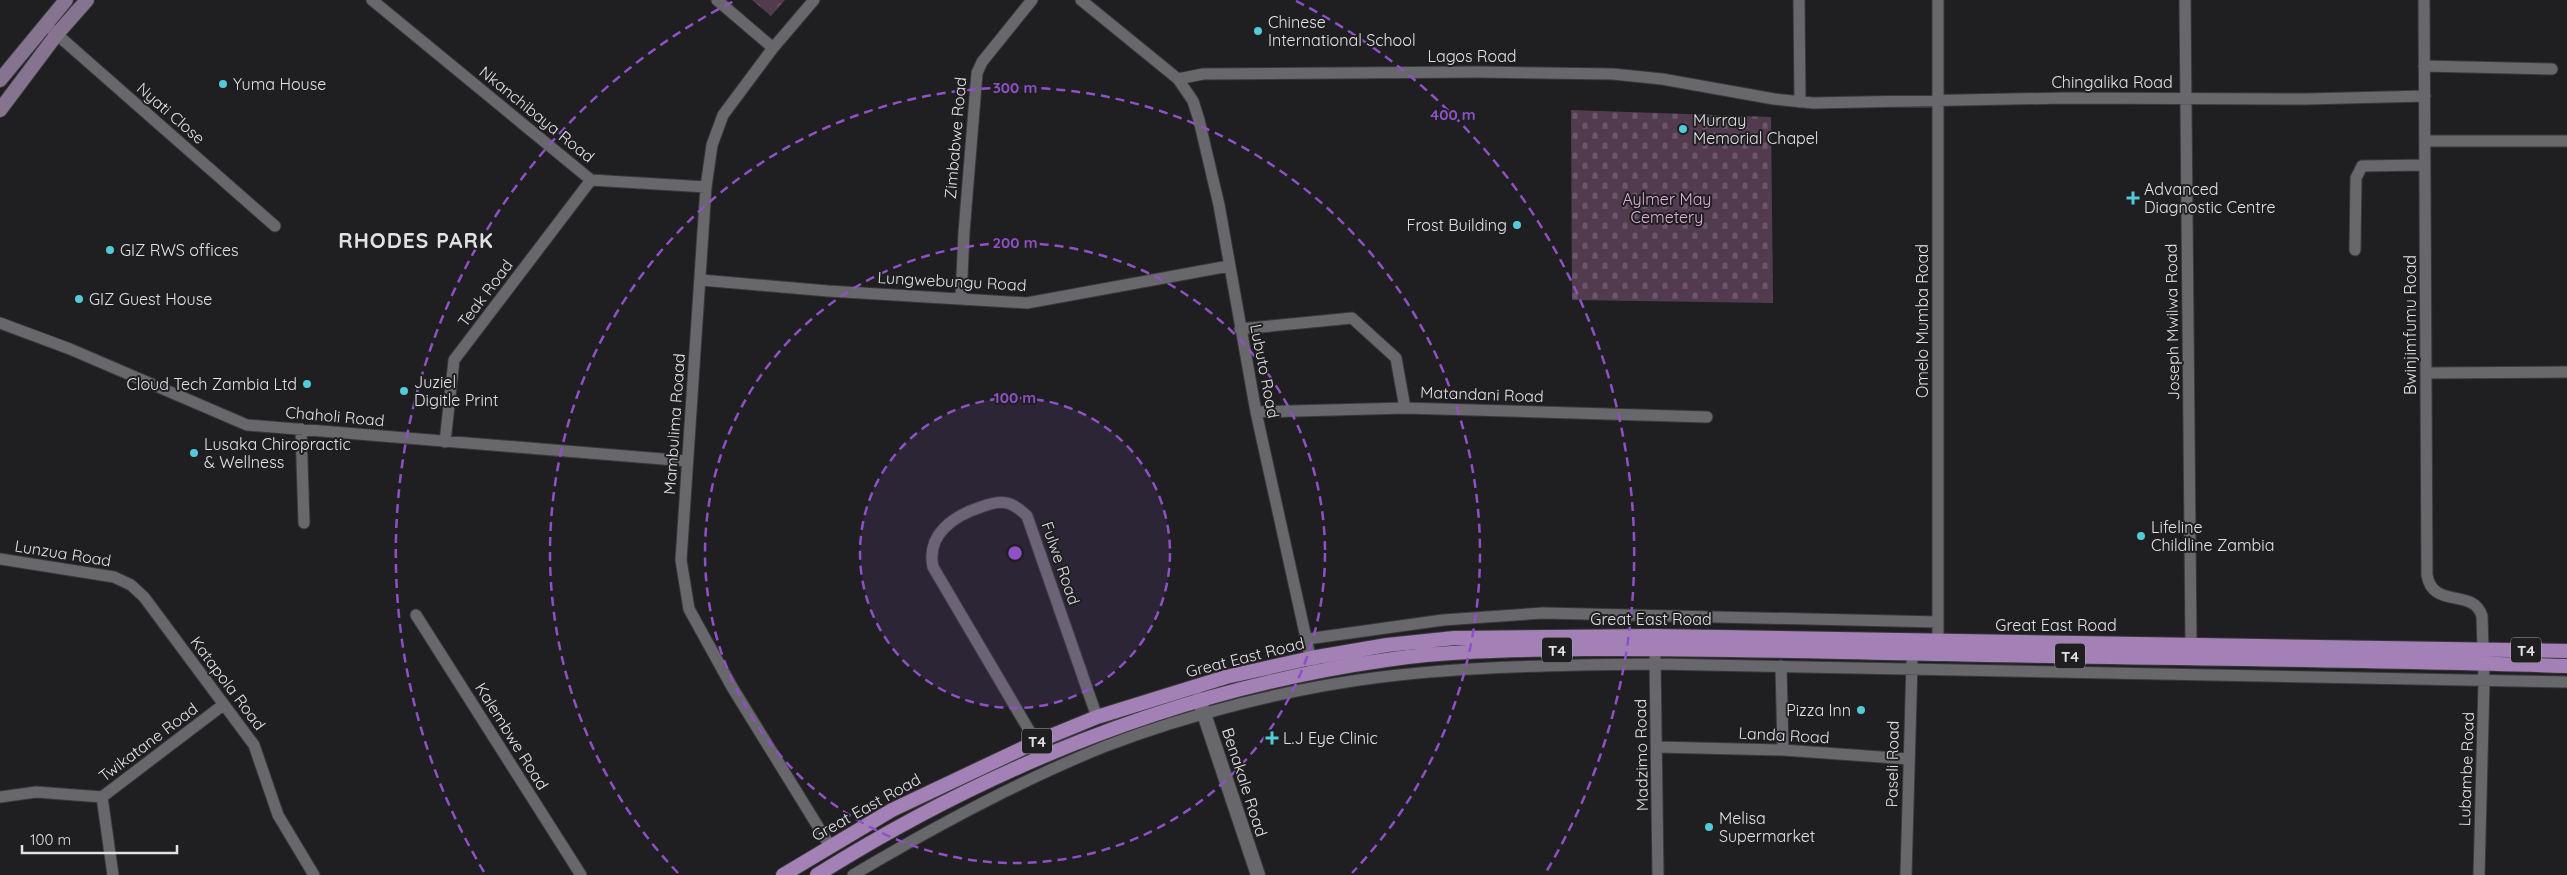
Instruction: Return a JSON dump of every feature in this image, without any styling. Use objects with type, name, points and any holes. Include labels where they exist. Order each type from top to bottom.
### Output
[{"type":"main road","points":[[0,80],[66,0]]},
{"type":"main road","points":[[0,108],[57,34],[88,0]]},
{"type":"main road","name":"Great East Road","points":[[817,875],[909,821],[1040,756],[1098,732],[1199,699],[1387,645],[1454,638],[1655,642],[2191,644],[2484,656],[2567,666]]},
{"type":"main road","name":"Great East Road","points":[[1655,642],[1808,651],[1912,653],[2484,656],[2567,651]]},
{"type":"main road","name":"Great East Road","points":[[783,875],[892,810],[1036,742],[1097,716],[1226,677],[1312,665]]},
{"type":"street","name":"Nkanchibaya Road","points":[[372,0],[591,180],[706,188]]},
{"type":"street","points":[[717,0],[773,48]]},
{"type":"street","name":"Mambulima Roaad","points":[[814,0],[773,48],[720,121],[712,144],[706,188],[681,560],[690,609],[732,687],[830,846]]},
{"type":"street","name":"Zimbabwe Road","points":[[961,298],[966,204],[977,73],[982,62],[1032,0]]},
{"type":"street","points":[[1081,0],[1178,79]]},
{"type":"street","points":[[1799,0],[1800,102]]},
{"type":"street","name":"Omelo Mumba Road","points":[[1938,0],[1938,642]]},
{"type":"street","name":"Joseph Mwilwa Road","points":[[2185,0],[2191,644]]},
{"type":"street","name":"Bwinjimfumu Road","points":[[2424,0],[2428,582],[2435,592],[2472,603],[2479,609],[2482,616]]},
{"type":"street","name":"Nyati Close","points":[[45,24],[275,226]]},
{"type":"street","points":[[2424,66],[2552,69]]},
{"type":"street","name":"Lagos Road","points":[[1178,79],[1203,74],[1478,72],[1613,74],[1662,78],[1800,102]]},
{"type":"street","name":"Lubuto Road","points":[[1178,79],[1193,101],[1219,205],[1256,412],[1312,665]]},
{"type":"street","name":"Chingalika Road","points":[[1800,102],[1938,102],[2065,98],[2306,99],[2425,96]]},
{"type":"street","points":[[2425,141],[2567,141]]},
{"type":"street","points":[[2354,250],[2358,172],[2362,166],[2425,165]]},
{"type":"street","name":"Teak Road","points":[[445,442],[454,360],[591,180]]},
{"type":"street","name":"Lungwebungu Road","points":[[701,280],[828,291],[1027,303],[1229,266]]},
{"type":"street","points":[[1240,329],[1352,318],[1396,358],[1405,408]]},
{"type":"street","name":"Chaholi Road","points":[[0,323],[70,349],[247,425],[687,461]]},
{"type":"street","points":[[2426,373],[2567,372]]},
{"type":"street","name":"Matandani Road","points":[[1256,412],[1405,408],[1707,417]]},
{"type":"street","points":[[301,430],[304,523]]},
{"type":"street","name":"Fulwe Road","points":[[1036,742],[933,567],[930,556],[933,543],[938,535],[961,513],[993,503],[1006,502],[1027,516],[1097,716]]},
{"type":"street","name":"Lunzua Road","points":[[0,559],[114,577],[131,585],[144,598]]},
{"type":"street","name":"Katapola Road","points":[[144,598],[254,745],[278,815],[314,875]]},
{"type":"street","points":[[1306,639],[1443,620],[1543,612],[1938,622]]},
{"type":"street","name":"Kalembwe Road","points":[[416,615],[581,875]]},
{"type":"street","name":"Lubambe Road","points":[[2479,875],[2484,682],[2482,616]]},
{"type":"street","name":"Madzimo Road","points":[[1655,642],[1658,875]]},
{"type":"street","points":[[1808,651],[1808,667]]},
{"type":"street","name":"Paseli Road","points":[[1906,875],[1912,653]]},
{"type":"street","points":[[853,875],[914,838],[1000,794],[1106,746],[1205,714],[1331,685],[1381,677],[1536,666],[1656,664],[1911,668],[2484,682],[2567,682]]},
{"type":"street","points":[[1781,666],[1783,750]]},
{"type":"street","name":"Benakale Road","points":[[1199,699],[1258,875]]},
{"type":"street","name":"Twikatane Road","points":[[0,797],[36,792],[102,796],[223,705]]},
{"type":"street","name":"Landa Road","points":[[1657,747],[1783,750],[1909,759]]},
{"type":"street","points":[[102,796],[113,875]]},
{"type":"green space","points":[[752,0],[785,0],[771,16]]},
{"type":"green space","name":"Aylmer May Cemetery","points":[[1571,110],[1771,117],[1773,303],[1572,300]]},
{"type":"place","name":"Chinese International School","points":[[1258,31]]},
{"type":"place","name":"Yuma House","points":[[223,84]]},
{"type":"place","name":"Murray Memorial Chapel","points":[[1683,129]]},
{"type":"place","name":"Advanced Diagnostic Centre","points":[[2133,198]]},
{"type":"place","name":"Frost Building","points":[[1517,225]]},
{"type":"place","name":"GIZ RWS offices","points":[[110,250]]},
{"type":"place","name":"GIZ Guest House","points":[[79,299]]},
{"type":"place","name":"Cloud Tech Zambia Ltd","points":[[307,384]]},
{"type":"place","name":"Juziel Digitle Print","points":[[404,391]]},
{"type":"place","name":"Lusaka Chiropractic & Wellness","points":[[194,453]]},
{"type":"place","name":"Lifeline Childline Zambia","points":[[2141,536]]},
{"type":"place","name":"Pizza Inn","points":[[1861,710]]},
{"type":"place","name":"L.J Eye Clinic","points":[[1272,738]]},
{"type":"place","name":"Melisa Supermarket","points":[[1709,827]]},
{"type":"district","name":"RHODES PARK","points":[[416,240]]}]
